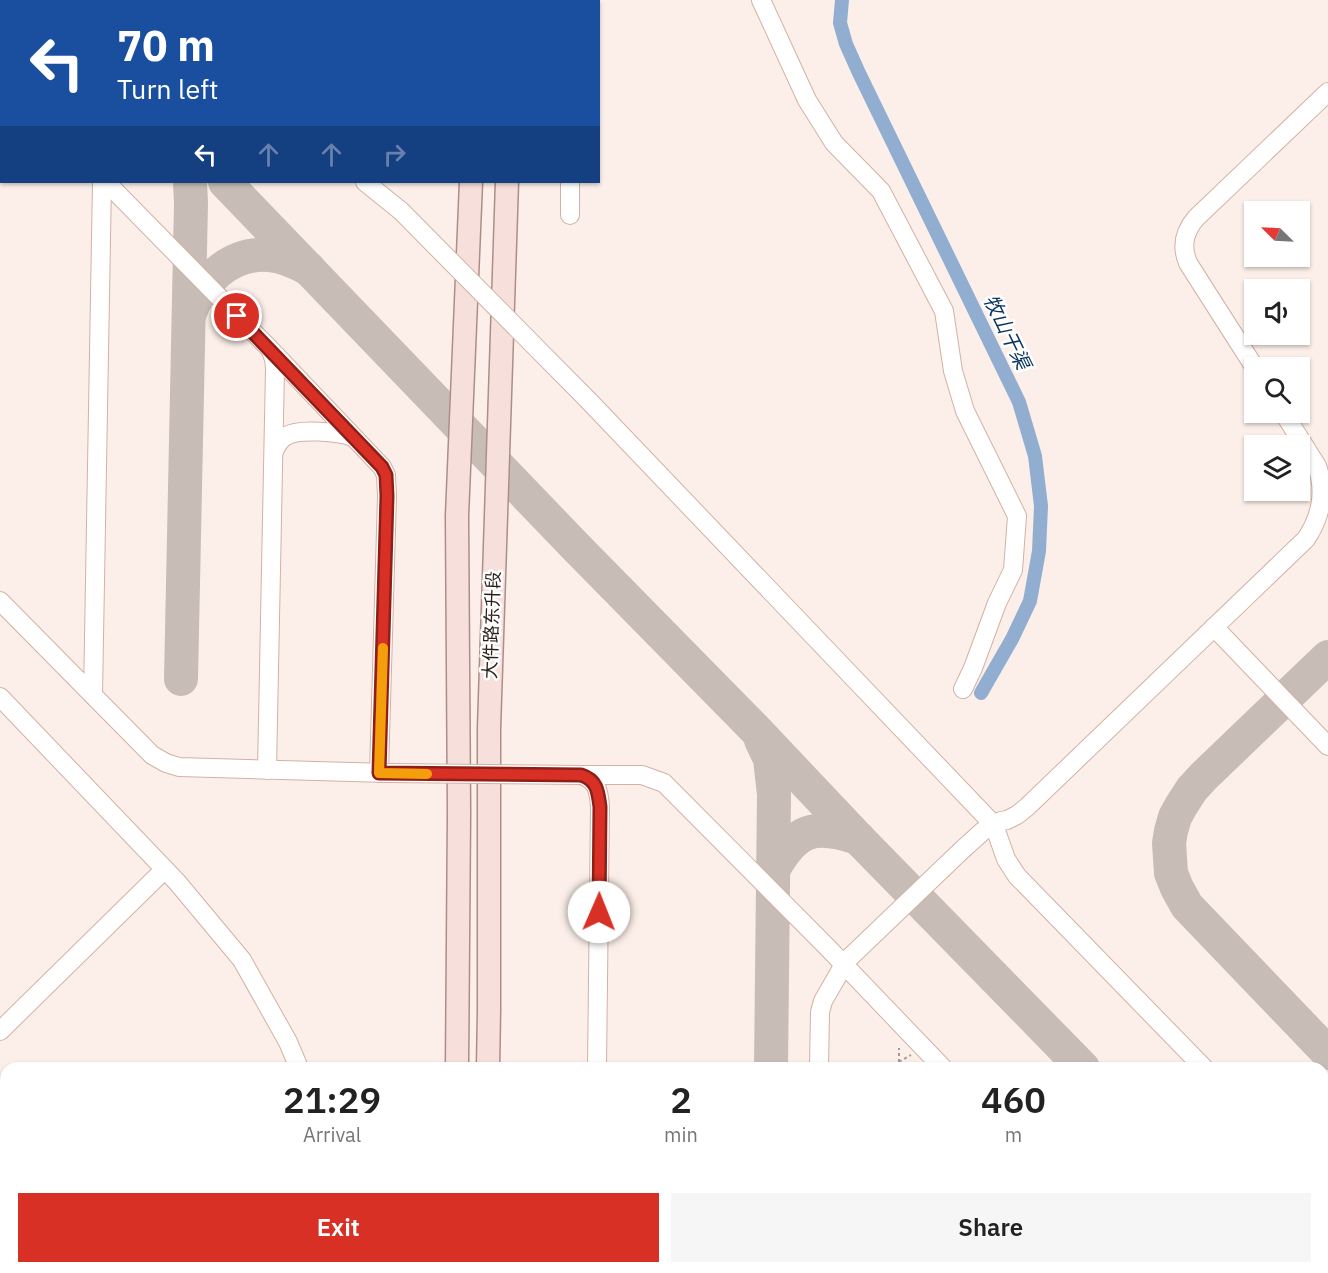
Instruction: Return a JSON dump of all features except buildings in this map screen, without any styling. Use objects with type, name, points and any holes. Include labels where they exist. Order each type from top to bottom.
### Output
[{"type":"main road","name":"大件路东升段","points":[[457,1062],[459,801],[457,516],[471,183]]},
{"type":"main road","name":"大件路东升段","points":[[488,1062],[489,728],[507,183]]},
{"type":"street","points":[[761,0],[807,100],[834,142],[881,191],[944,311],[953,371],[965,411],[1017,516],[1013,570],[997,603],[963,689]]},
{"type":"street","points":[[1248,357],[1188,263],[1185,253],[1185,234],[1196,218],[1328,92]]},
{"type":"street","points":[[93,695],[104,183]]},
{"type":"street","points":[[105,183],[268,347],[382,467],[386,475],[383,773]]},
{"type":"street","points":[[366,183],[401,211],[589,401],[994,825],[1006,859],[1017,876],[1198,1062]]},
{"type":"street","points":[[570,183],[570,215]]},
{"type":"street","points":[[267,770],[275,368],[274,359],[268,347]]},
{"type":"street","points":[[274,417],[281,425],[295,433]]},
{"type":"street","points":[[819,1062],[820,1012],[823,1001],[844,964],[983,831],[1017,815],[1027,807],[1306,539],[1316,523],[1321,503],[1320,475],[1317,466],[1290,423]]},
{"type":"street","points":[[274,451],[279,441],[295,433],[333,432],[353,437]]},
{"type":"street","points":[[0,602],[152,755],[179,767],[654,778],[664,783],[844,964],[937,1062]]},
{"type":"street","points":[[1214,627],[1328,746]]},
{"type":"street","points":[[0,697],[177,882],[242,960],[288,1042],[296,1062]]},
{"type":"street","points":[[581,775],[593,781],[599,794],[600,807],[597,1062]]},
{"type":"street","points":[[0,1031],[164,870]]},
{"type":"path","points":[[899,1048],[899,1062],[924,1048]]},
{"type":"waterway","name":"牧山干渠","points":[[842,0],[840,23],[846,44],[1019,402],[1035,456],[1041,506],[1039,551],[1030,601],[1012,639],[981,693]]},
{"type":"taxiway","points":[[181,679],[190,183]]},
{"type":"taxiway","points":[[226,183],[1077,1062]]},
{"type":"taxiway","points":[[189,315],[209,280],[219,271],[242,258],[269,255],[289,260],[309,269]]},
{"type":"taxiway","points":[[1328,657],[1192,789],[1175,817],[1169,843],[1171,873],[1187,906],[1328,1053]]},
{"type":"taxiway","points":[[761,740],[770,759],[774,794],[771,1062]]},
{"type":"taxiway","points":[[773,870],[790,846],[798,838],[808,833],[829,831],[858,838]]},
{"type":"slow traffic","points":[[383,648],[379,773],[427,774]]},
{"type":"route","points":[[237,316],[382,467],[386,475],[379,773],[581,775],[589,777],[599,794],[600,807],[599,912]]}]
